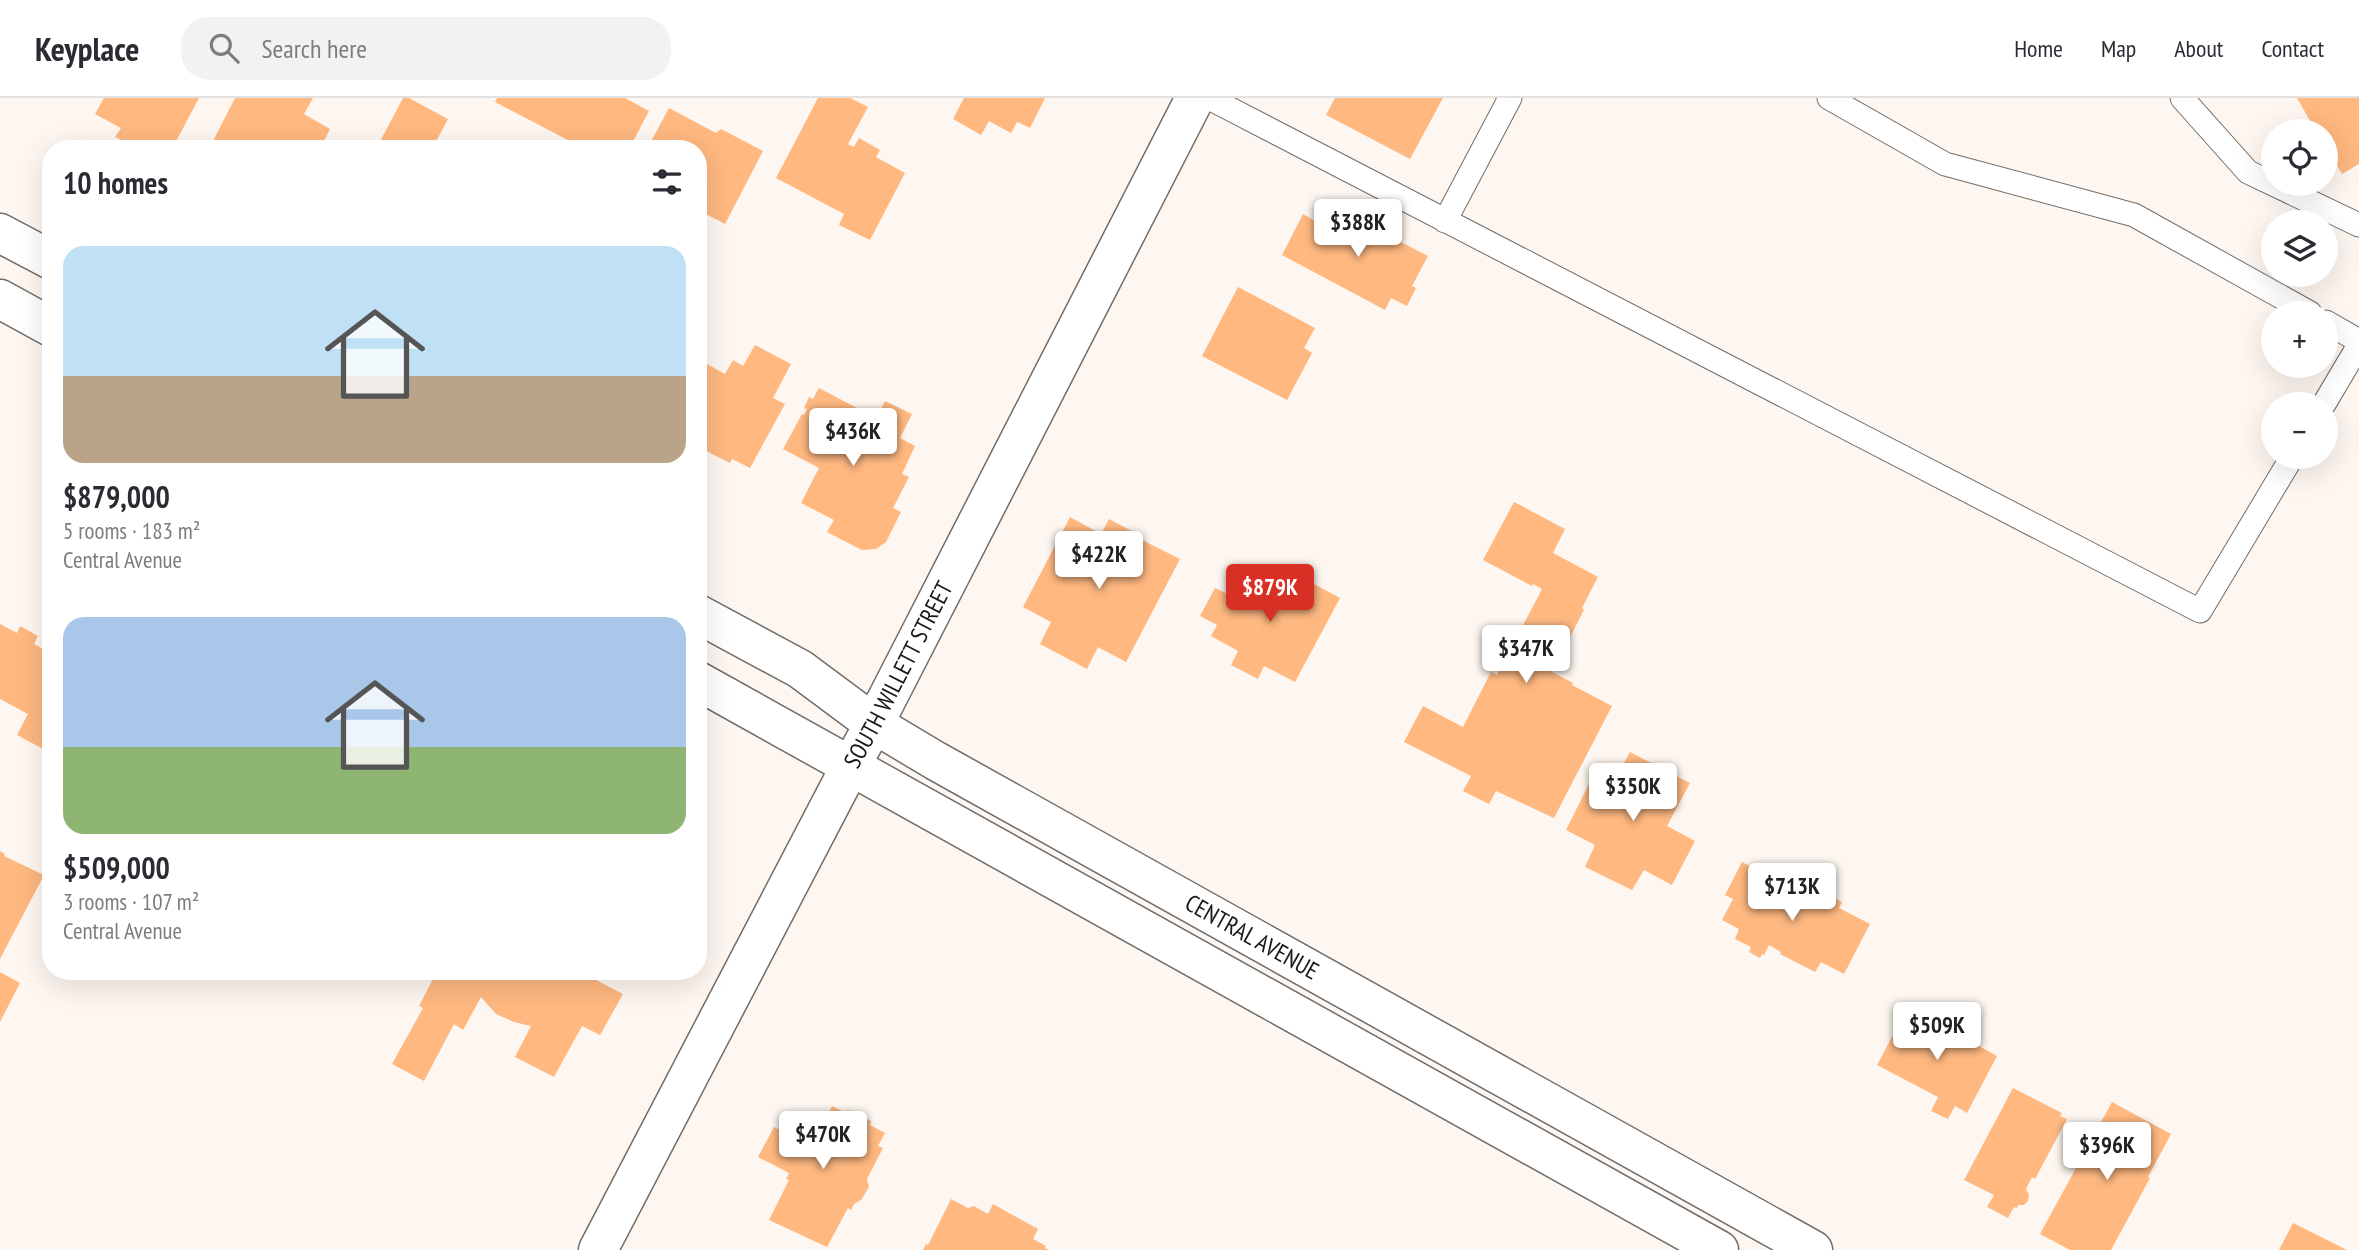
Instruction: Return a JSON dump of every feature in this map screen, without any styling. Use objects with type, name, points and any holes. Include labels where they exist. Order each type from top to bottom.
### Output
[{"type":"main road","name":"SOUTH WILLETT STREET","points":[[598,1250],[874,724],[1195,98]]},
{"type":"main road","points":[[0,233],[42,255]]},
{"type":"main road","points":[[0,299],[42,322]]},
{"type":"main road","name":"CENTRAL AVENUE","points":[[707,619],[800,669],[874,724],[936,761],[1813,1250]]},
{"type":"main road","name":"CENTRAL AVENUE","points":[[707,686],[1720,1250]]},
{"type":"lane","points":[[1209,98],[2200,611],[2285,469]]},
{"type":"lane","points":[[1445,221],[1510,98]]},
{"type":"lane","points":[[1829,98],[1945,164],[2134,215],[2288,301]]},
{"type":"lane","points":[[2182,98],[2248,172],[2359,225]]},
{"type":"lane","points":[[2331,392],[2359,343],[2338,330]]},
{"type":"lane","points":[[1311,1022],[1334,982]]},
{"type":"building","points":[[104,98],[199,98],[177,140],[121,140],[115,137],[121,128],[95,114]]},
{"type":"building","points":[[235,98],[313,98],[304,114],[330,129],[324,140],[214,140]]},
{"type":"building","points":[[403,98],[409,98],[448,119],[437,140],[381,140]]},
{"type":"building","points":[[497,98],[625,98],[649,111],[634,140],[568,140],[495,102]]},
{"type":"building","points":[[818,98],[850,98],[868,107],[848,144],[854,147],[859,138],[880,150],[876,157],[905,173],[870,240],[839,225],[844,214],[776,178]]},
{"type":"building","points":[[964,98],[1045,98],[1030,128],[1017,122],[1011,133],[989,121],[981,135],[953,119]]},
{"type":"building","points":[[1335,98],[1443,98],[1410,159],[1326,115]]},
{"type":"building","points":[[2297,98],[2359,98],[2359,164],[2342,174],[2338,167],[2338,119],[2309,119]]},
{"type":"building","points":[[669,108],[716,133],[721,129],[763,151],[725,224],[707,215],[707,140],[652,140]]},
{"type":"building","points":[[1343,212],[1428,256],[1412,286],[1416,288],[1407,306],[1391,298],[1385,310],[1282,255],[1303,214],[1333,231]]},
{"type":"building","points":[[1238,287],[1315,328],[1304,348],[1312,353],[1287,400],[1202,356]]},
{"type":"building","points":[[755,345],[791,364],[773,398],[785,404],[750,468],[732,459],[730,463],[707,452],[707,364],[725,374],[733,360],[743,366]]},
{"type":"building","points":[[819,388],[857,408],[850,422],[869,432],[885,401],[912,414],[900,438],[915,446],[902,474],[909,477],[893,508],[901,512],[886,542],[876,549],[862,550],[827,532],[834,520],[801,503],[819,468],[783,449],[807,409],[804,408],[809,397],[813,399]]},
{"type":"building","points":[[1514,502],[1565,529],[1553,553],[1598,577],[1552,672],[1612,706],[1554,818],[1496,791],[1489,804],[1463,791],[1471,776],[1404,742],[1423,706],[1463,727],[1491,672],[1497,675],[1542,589],[1483,560]]},
{"type":"building","points":[[1070,517],[1101,534],[1109,519],[1180,559],[1126,662],[1098,647],[1087,669],[1040,644],[1051,622],[1023,607]]},
{"type":"building","points":[[1246,571],[1290,594],[1299,576],[1340,598],[1295,682],[1264,666],[1258,679],[1231,665],[1238,651],[1211,636],[1217,625],[1200,616],[1215,588],[1232,596]]},
{"type":"building","points":[[0,624],[17,633],[20,626],[38,636],[34,644],[42,648],[42,748],[17,735],[28,714],[0,699]]},
{"type":"building","points":[[1630,752],[1690,783],[1667,826],[1695,841],[1672,885],[1644,870],[1632,890],[1585,867],[1595,845],[1566,830],[1589,784],[1595,788],[1603,774],[1606,776],[1610,769],[1619,772]]},
{"type":"building","points":[[0,851],[4,856],[42,874],[42,879],[0,959]]},
{"type":"building","points":[[1742,862],[1776,880],[1774,885],[1790,894],[1782,909],[1794,914],[1809,885],[1842,902],[1839,908],[1870,924],[1844,974],[1821,962],[1815,972],[1780,954],[1781,952],[1769,945],[1760,958],[1749,952],[1751,947],[1735,939],[1739,929],[1722,920],[1733,899],[1725,895]]},
{"type":"building","points":[[0,972],[20,983],[0,1022]]},
{"type":"building","points":[[432,980],[596,980],[623,994],[600,1035],[582,1026],[554,1077],[515,1057],[531,1026],[496,1014],[481,997],[463,1030],[454,1024],[424,1081],[392,1064],[423,1008],[419,1006]]},
{"type":"building","points":[[1908,1007],[1997,1056],[1967,1113],[1955,1106],[1948,1119],[1931,1111],[1938,1097],[1877,1065]]},
{"type":"building","points":[[2013,1088],[2062,1113],[2060,1116],[2067,1119],[2035,1179],[2032,1177],[2026,1189],[2028,1201],[2017,1208],[2014,1207],[2008,1218],[1987,1207],[1994,1195],[1964,1180]]},
{"type":"building","points":[[2112,1102],[2171,1134],[2111,1250],[2070,1250],[2040,1234]]},
{"type":"building","points":[[832,1106],[871,1121],[870,1125],[885,1133],[878,1146],[883,1148],[867,1179],[869,1187],[851,1210],[848,1208],[827,1247],[769,1220],[789,1180],[786,1179],[789,1173],[758,1157],[774,1127],[794,1137],[805,1115],[818,1122],[821,1116],[826,1119]]},
{"type":"building","points":[[951,1199],[968,1208],[974,1206],[988,1214],[993,1204],[1038,1229],[1033,1239],[1049,1250],[923,1250]]},
{"type":"building","points":[[2293,1223],[2347,1250],[2279,1250]]}]
